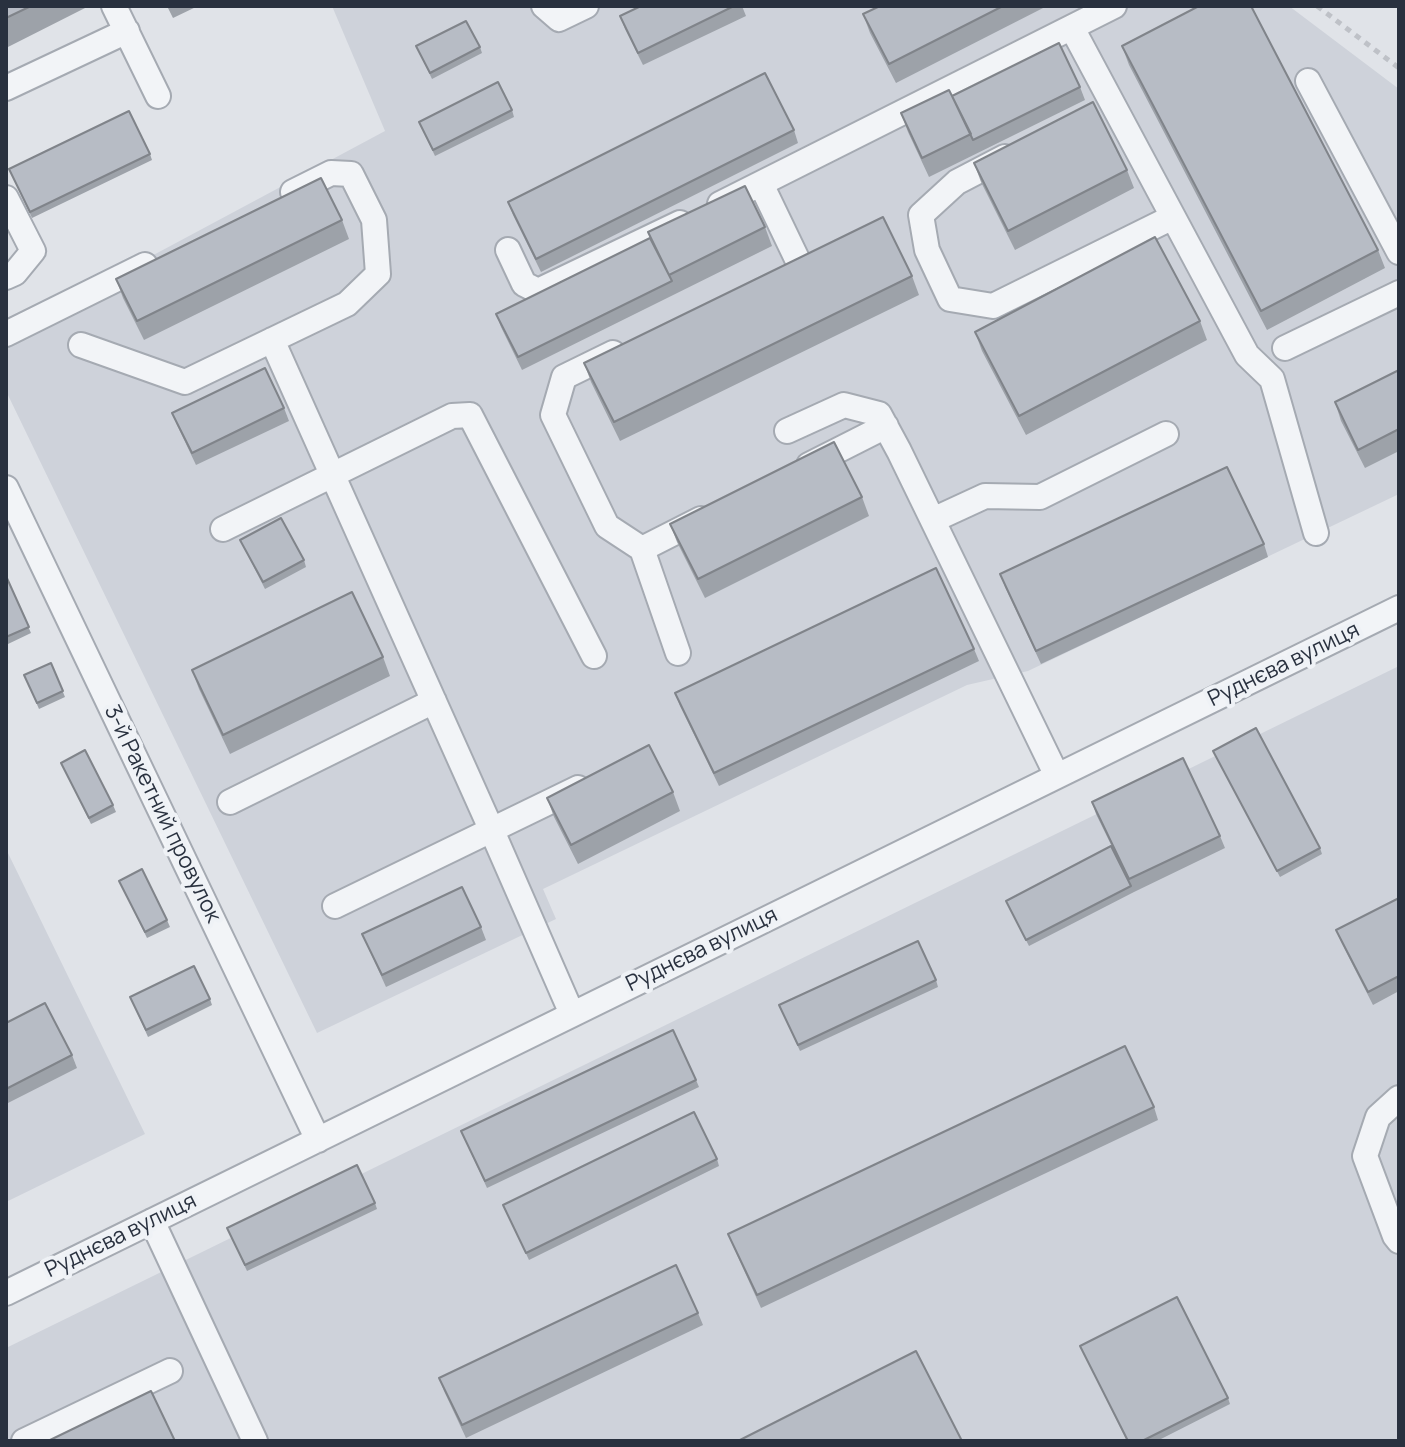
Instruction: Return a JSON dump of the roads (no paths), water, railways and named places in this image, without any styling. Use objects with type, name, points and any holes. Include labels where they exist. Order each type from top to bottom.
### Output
[{"type":"street","points":[[114,6],[158,96]]},
{"type":"street","points":[[544,6],[559,19],[586,6]]},
{"type":"street","points":[[508,250],[524,284],[538,291],[761,184],[1114,6]]},
{"type":"street","points":[[1072,28],[1105,106],[1173,217],[1247,355],[1272,379],[1316,533]]},
{"type":"street","points":[[6,88],[127,31]]},
{"type":"street","points":[[1308,81],[1399,252]]},
{"type":"street","points":[[1027,146],[957,182],[921,215],[927,250],[950,299],[993,306],[1173,217]]},
{"type":"street","points":[[81,345],[185,382],[347,304],[378,274],[374,220],[351,174],[331,173],[275,201]]},
{"type":"street","points":[[761,184],[792,265],[823,250]]},
{"type":"street","points":[[6,198],[33,251],[15,273],[6,277]]},
{"type":"street","points":[[6,334],[162,257]]},
{"type":"street","points":[[1285,348],[1399,293]]},
{"type":"street","points":[[272,340],[572,1014]]},
{"type":"street","points":[[633,343],[564,377],[553,415],[607,526],[642,549],[678,653]]},
{"type":"street","points":[[787,431],[844,405],[879,414],[1057,776]]},
{"type":"street","points":[[223,529],[452,416],[470,415],[594,656]]},
{"type":"street","points":[[791,474],[886,426]]},
{"type":"street","points":[[933,520],[985,496],[1040,497],[1166,434]]},
{"type":"street","name":"3-й Ракетний провулок","points":[[6,488],[318,1140]]},
{"type":"street","points":[[642,549],[723,508]]},
{"type":"street","name":"Руднєва вулиця","points":[[6,1293],[1399,608]]},
{"type":"street","points":[[230,802],[434,701]]},
{"type":"street","points":[[335,906],[604,776]]},
{"type":"street","points":[[1399,1098],[1378,1117],[1365,1156],[1399,1241]]},
{"type":"street","points":[[152,1221],[255,1441]]},
{"type":"street","points":[[24,1441],[170,1371]]}]
